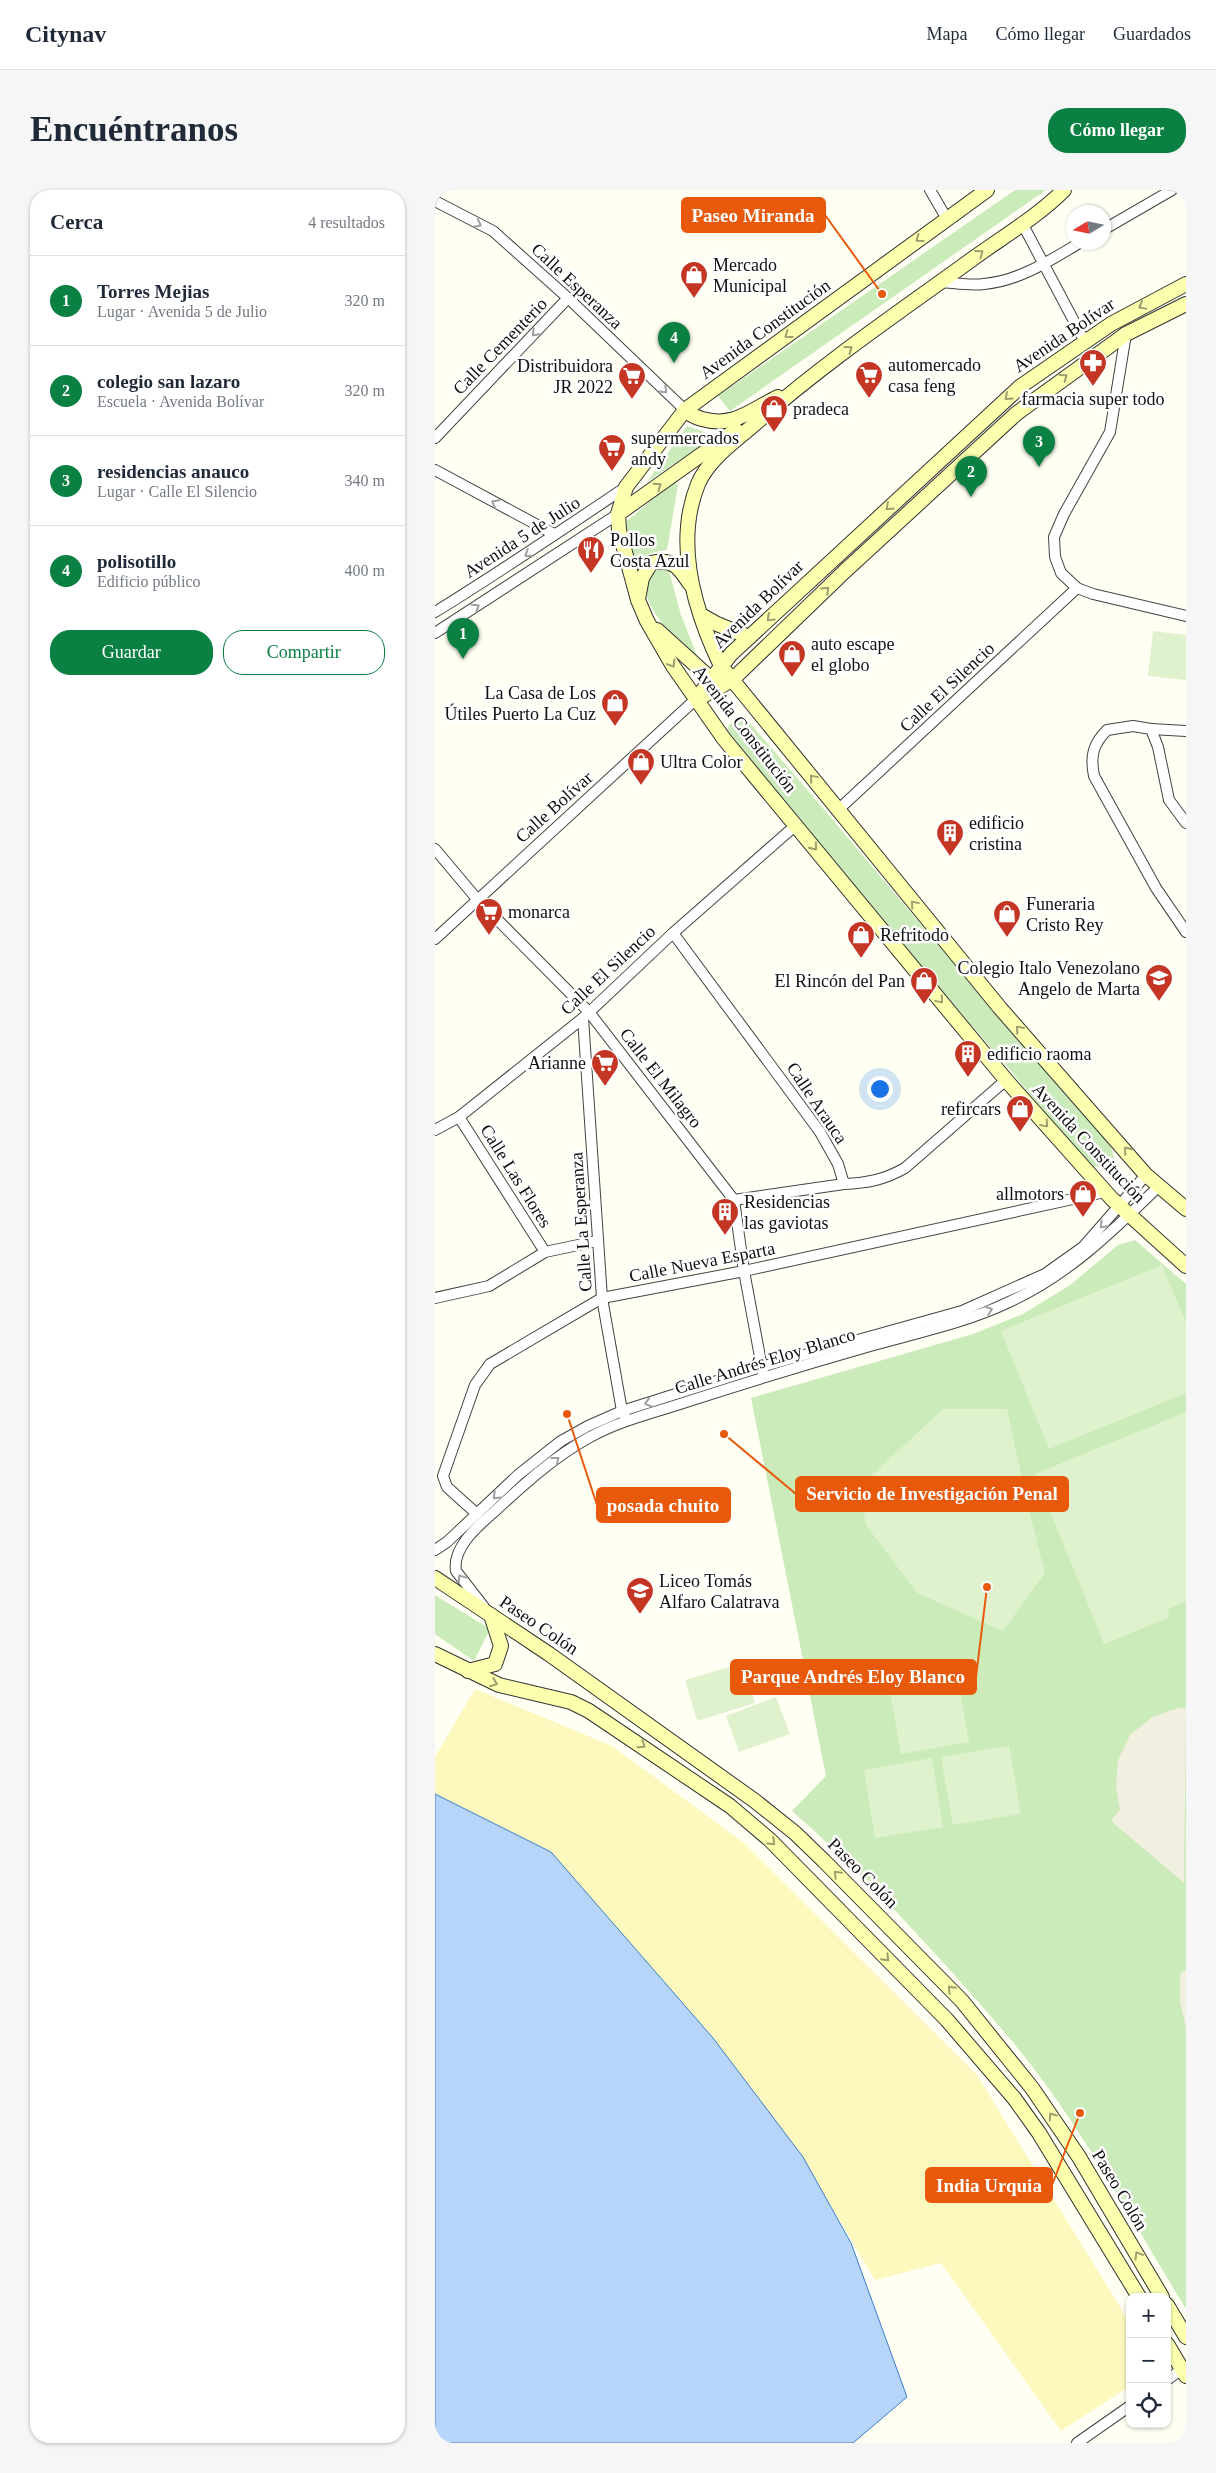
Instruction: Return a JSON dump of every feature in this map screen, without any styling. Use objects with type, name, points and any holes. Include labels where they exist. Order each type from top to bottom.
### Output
[{"type":"street","points":[[930,190],[947,219]]},
{"type":"street","name":"Avenida Constitución","points":[[987,190],[685,410],[626,487],[618,514],[619,530],[638,600],[647,620],[673,666],[724,739],[1006,1080],[1105,1192],[1186,1266]]},
{"type":"street","name":"Avenida Constitución","points":[[1064,190],[1022,223],[796,388],[708,466],[698,485],[688,525],[689,573],[700,610],[721,666],[1000,1008],[1146,1175],[1186,1209]]},
{"type":"street","points":[[1111,225],[1172,190]]},
{"type":"street","name":"Calle Esperanza","points":[[435,201],[493,231],[568,298],[685,410]]},
{"type":"street","points":[[1022,223],[1085,342]]},
{"type":"street","points":[[941,282],[982,285],[1003,282],[1043,264],[1067,250]]},
{"type":"street","name":"Avenida Bolívar","points":[[696,699],[721,666],[749,637],[1021,386],[1111,324],[1186,284]]},
{"type":"street","name":"Calle Cementerio","points":[[435,438],[568,298]]},
{"type":"street","name":"Avenida Bolívar","points":[[696,699],[732,680],[845,572],[1017,413],[1126,334],[1186,304]]},
{"type":"street","points":[[1126,334],[1111,432],[1064,514],[1054,536],[1055,557],[1061,573],[1077,588],[1093,594],[1186,616]]},
{"type":"street","points":[[685,410],[690,415],[698,418],[723,423],[737,419],[796,388]]},
{"type":"street","points":[[618,514],[796,388]]},
{"type":"street","points":[[435,470],[553,534]]},
{"type":"street","name":"Avenida 5 de Julio","points":[[435,612],[534,551],[553,534],[626,487]]},
{"type":"street","name":"Avenida 5 de Julio","points":[[435,634],[618,514]]},
{"type":"street","points":[[638,600],[642,578],[647,568],[651,563],[663,560],[679,568],[700,610],[717,624],[749,637]]},
{"type":"street","name":"Calle El Silencio","points":[[839,809],[1077,588]]},
{"type":"street","points":[[647,620],[711,679]]},
{"type":"street","name":"Calle Bolívar","points":[[435,939],[696,699]]},
{"type":"street","points":[[1186,731],[1133,726],[1107,730],[1093,748],[1091,761],[1094,776],[1124,832],[1156,888],[1186,932]]},
{"type":"street","points":[[1151,729],[1158,747],[1169,800],[1186,823]]},
{"type":"street","name":"Calle El Silencio","points":[[435,1130],[459,1117],[586,1015],[673,933],[796,825]]},
{"type":"street","name":"Calle El Milagro","points":[[435,849],[477,899],[586,1015],[734,1200],[744,1271],[763,1372]]},
{"type":"street","name":"Calle Arauca","points":[[673,933],[820,1132],[838,1164],[844,1184]]},
{"type":"street","name":"Calle La Esperanza","points":[[586,1015],[597,1241],[603,1298],[622,1411],[627,1421]]},
{"type":"street","points":[[734,1200],[844,1184],[867,1183],[887,1178],[905,1168],[1006,1080]]},
{"type":"street","name":"Calle Las Flores","points":[[459,1117],[545,1252]]},
{"type":"street","name":"Calle Andrés Eloy Blanco","points":[[1124,1211],[1146,1175]]},
{"type":"street","name":"Calle Andrés Eloy Blanco","points":[[435,1550],[447,1542],[518,1475],[561,1441],[588,1426],[622,1411],[895,1335],[962,1310],[1045,1274],[1083,1247],[1124,1211],[1159,1186]]},
{"type":"street","name":"Calle Nueva Esparta","points":[[477,1514],[447,1487],[443,1476],[475,1385],[490,1364],[603,1298],[744,1271],[1105,1192]]},
{"type":"street","points":[[435,1298],[489,1286],[545,1252],[597,1241]]},
{"type":"street","name":"Calle Andrés Eloy Blanco","points":[[491,1615],[456,1571],[455,1564],[460,1551],[473,1530],[519,1489],[565,1453],[590,1437],[627,1421],[763,1372]]},
{"type":"street","name":"Paseo Colón","points":[[435,1578],[549,1654],[747,1795],[795,1833],[924,1960],[963,2001],[1032,2088],[1079,2157],[1160,2293]]},
{"type":"street","points":[[468,1671],[495,1664],[501,1646],[491,1615]]},
{"type":"street","points":[[435,1654],[499,1685],[571,1702],[589,1711],[729,1806],[770,1840],[947,2020],[1014,2098],[1061,2166],[1137,2293]]},
{"type":"street","points":[[1171,2312],[1186,2337]]},
{"type":"street","points":[[1171,2351],[1184,2373],[1171,2378]]},
{"type":"street","points":[[1077,2443],[1126,2409]]},
{"type":"green space","points":[[1015,190],[1046,190],[730,411],[718,396]]},
{"type":"green space","points":[[687,426],[716,436],[647,482]]},
{"type":"green space","points":[[674,481],[678,485],[667,550],[648,555],[633,567],[620,527]]},
{"type":"green space","points":[[662,568],[669,571],[681,615],[700,663],[668,630],[657,616],[649,601],[646,587],[649,576]]},
{"type":"green space","points":[[1153,631],[1186,635],[1186,680],[1148,676]]},
{"type":"green space","points":[[736,720],[748,721],[1018,1039],[1110,1144],[1114,1158],[1110,1165],[1092,1167],[726,736],[729,725]]},
{"type":"green space","points":[[1135,1240],[1186,1284],[1186,2309],[1080,2134],[1022,2053],[959,1980],[898,1914],[836,1851],[792,1811],[826,1776],[751,1398],[973,1334],[1023,1314],[1070,1285],[1118,1245]]},
{"type":"green space","points":[[1162,1265],[1186,1323],[1186,1393],[1049,1449],[1001,1331]]},
{"type":"green space","points":[[943,1409],[1007,1409],[1027,1502],[1045,1573],[1003,1631],[917,1593],[866,1525],[860,1486]]},
{"type":"green space","points":[[1186,1412],[1186,1601],[1167,1609],[1170,1617],[1104,1644],[1035,1474]]},
{"type":"green space","points":[[435,1595],[490,1629],[474,1661],[435,1634]]},
{"type":"green space","points":[[742,1663],[755,1703],[697,1721],[685,1680]]},
{"type":"green space","points":[[957,1674],[969,1742],[901,1754],[889,1686]]},
{"type":"green space","points":[[776,1697],[790,1734],[739,1752],[726,1716]]},
{"type":"green space","points":[[1009,1746],[1021,1814],[953,1825],[941,1757]]},
{"type":"green space","points":[[932,1758],[943,1827],[875,1838],[864,1770]]},
{"type":"sand","points":[[475,1689],[612,1746],[743,1842],[977,2075],[1126,2317],[1126,2389],[1061,2431],[941,2263],[875,2280],[817,2182],[551,1852],[435,1794],[435,1757]]},
{"type":"shaded area","points":[[1178,1708],[1186,1708],[1184,1883],[1111,1821],[1120,1809],[1116,1788],[1118,1760],[1130,1735],[1152,1717]]},
{"type":"shaded area","points":[[1186,1970],[1186,2028],[1180,2002],[1180,1974]]},
{"type":"water","points":[[435,1794],[551,1852],[713,2038],[803,2157],[851,2243],[907,2397],[853,2443],[435,2443]]},
{"type":"place","name":"Paseo Miranda","points":[[882,294]]},
{"type":"place","name":"Mercado Municipal","points":[[694,299]]},
{"type":"place","name":"polisotillo","points":[[674,363]]},
{"type":"place","name":"farmacia super todo","points":[[1093,387]]},
{"type":"place","name":"automercado casa feng","points":[[869,399]]},
{"type":"place","name":"Distribuidora JR 2022","points":[[632,400]]},
{"type":"place","name":"pradeca","points":[[774,433]]},
{"type":"place","name":"residencias anauco","points":[[1039,467]]},
{"type":"place","name":"supermercados andy","points":[[612,472]]},
{"type":"place","name":"colegio san lazaro","points":[[971,497]]},
{"type":"place","name":"Pollos Costa Azul","points":[[591,574]]},
{"type":"place","name":"Torres Mejias","points":[[463,659]]},
{"type":"place","name":"auto escape el globo","points":[[792,678]]},
{"type":"place","name":"La Casa de Los Útiles Puerto La Cuz","points":[[615,727]]},
{"type":"place","name":"Ultra Color","points":[[641,786]]},
{"type":"place","name":"edificio cristina","points":[[950,857]]},
{"type":"place","name":"monarca","points":[[489,936]]},
{"type":"place","name":"Funeraria Cristo Rey","points":[[1007,938]]},
{"type":"place","name":"Refritodo","points":[[861,959]]},
{"type":"place","name":"Colegio Italo Venezolano Angelo de Marta","points":[[1159,1002]]},
{"type":"place","name":"El Rincón del Pan","points":[[924,1005]]},
{"type":"place","name":"edificio raoma","points":[[968,1078]]},
{"type":"place","name":"Arianne","points":[[605,1087]]},
{"type":"place","name":"refircars","points":[[1020,1133]]},
{"type":"place","name":"allmotors","points":[[1083,1218]]},
{"type":"place","name":"Residencias las gaviotas","points":[[725,1236]]},
{"type":"place","name":"posada chuito","points":[[567,1414]]},
{"type":"place","name":"Servicio de Investigación Penal","points":[[724,1434]]},
{"type":"place","name":"Parque Andrés Eloy Blanco","points":[[987,1587]]},
{"type":"place","name":"Liceo Tomás Alfaro Calatrava","points":[[640,1615]]},
{"type":"place","name":"India Urquia","points":[[1080,2113]]}]
